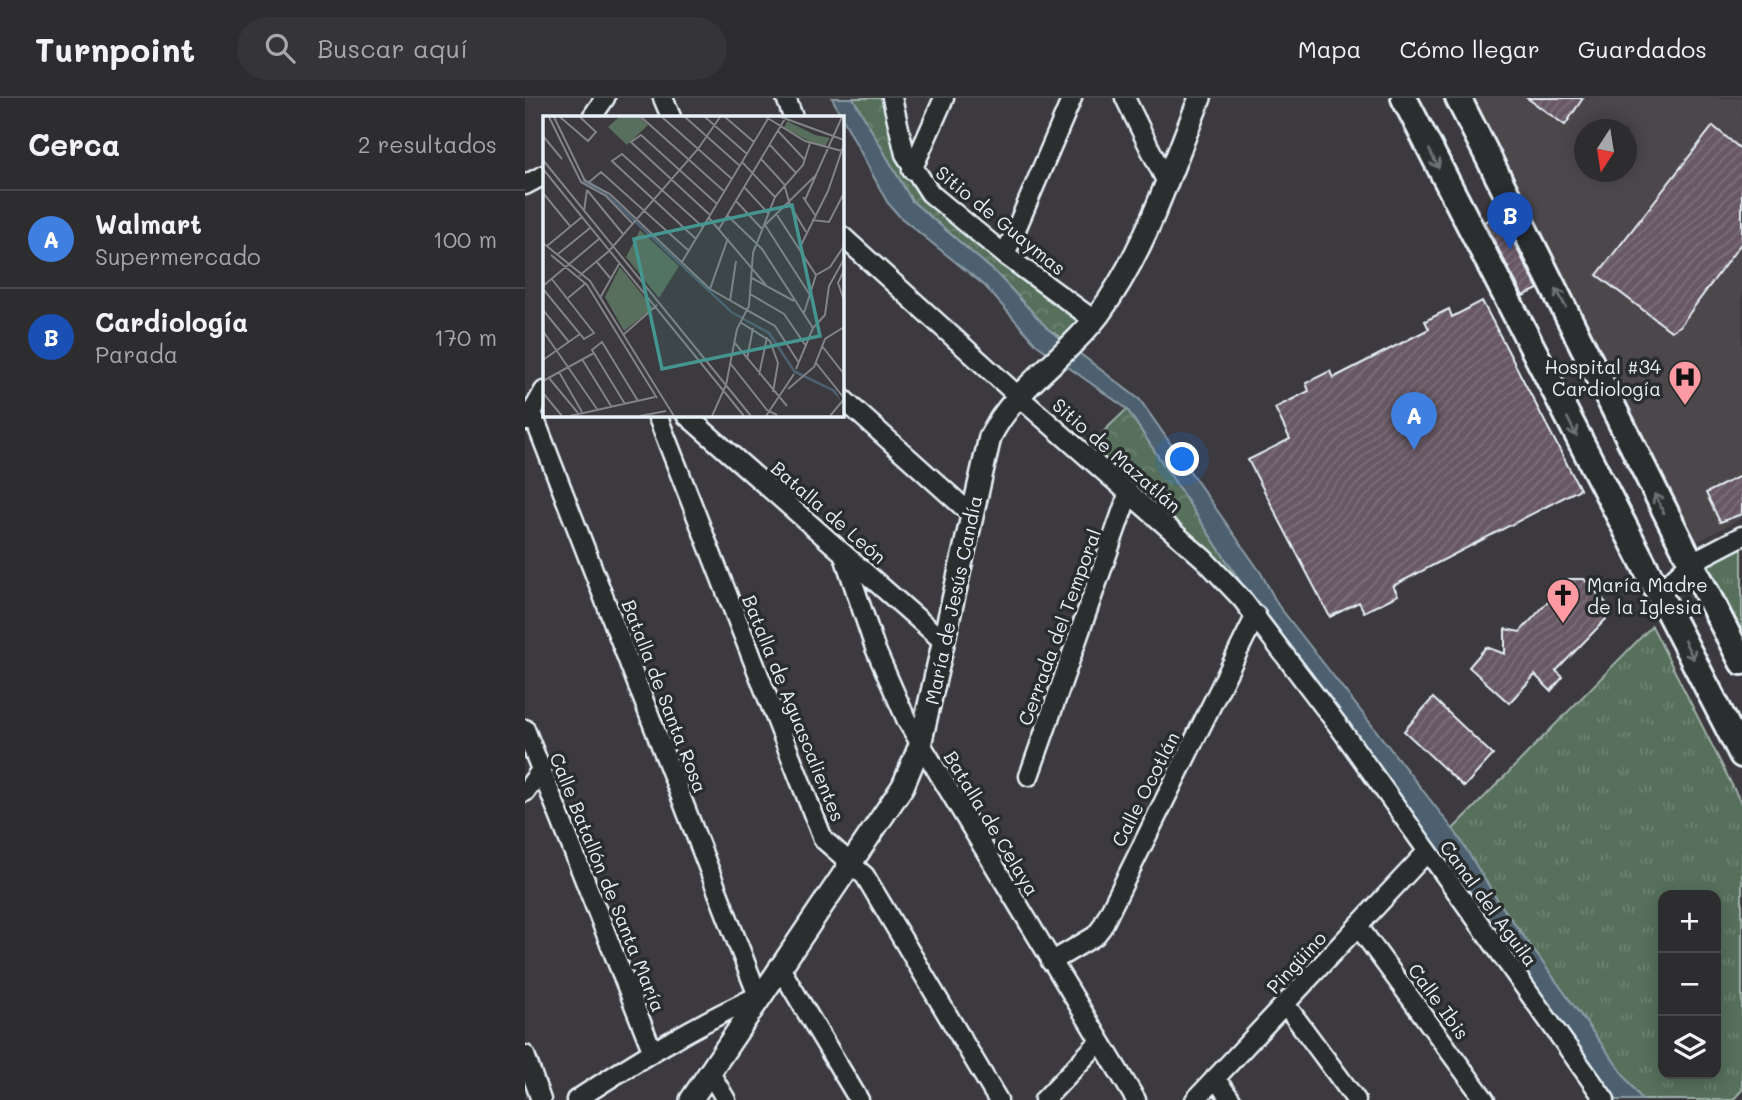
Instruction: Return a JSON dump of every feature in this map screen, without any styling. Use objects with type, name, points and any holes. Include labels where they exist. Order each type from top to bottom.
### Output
[{"type":"main road","points":[[1404,98],[1660,591],[1742,755]]},
{"type":"main road","points":[[1458,98],[1742,662]]},
{"type":"street","points":[[593,116],[605,98]]},
{"type":"street","points":[[663,98],[671,116]]},
{"type":"street","points":[[786,98],[793,116]]},
{"type":"street","name":"Sitio de Guaymas","points":[[892,98],[899,138],[912,170],[930,193],[1005,255],[1094,320]]},
{"type":"street","points":[[912,170],[944,98]]},
{"type":"street","points":[[1005,255],[1072,98]]},
{"type":"street","points":[[1125,98],[1166,181]]},
{"type":"street","name":"María de Jesús Candía","points":[[691,1100],[758,996],[903,786],[920,745],[990,437],[1018,396],[1073,345],[1094,320],[1134,257],[1200,98]]},
{"type":"street","points":[[525,185],[543,176]]},
{"type":"street","name":"Sitio de Mazatlán","points":[[843,237],[1018,396],[1204,559],[1256,615],[1340,728]]},
{"type":"street","points":[[528,418],[543,393]]},
{"type":"street","points":[[843,399],[971,514]]},
{"type":"street","name":"Batalla de Aguascalientes","points":[[657,416],[817,827],[830,848],[865,876],[998,1100]]},
{"type":"street","name":"Batalla de León","points":[[687,416],[943,641]]},
{"type":"street","name":"Batalla de Santa Rosa","points":[[528,418],[758,996]]},
{"type":"street","name":"Cerrada del Temporal","points":[[1029,776],[1129,492]]},
{"type":"street","points":[[1660,591],[1691,564],[1742,536]]},
{"type":"street","name":"Batalla de Celaya","points":[[843,553],[890,685],[920,745],[1136,1100]]},
{"type":"street","name":"Calle Ocotlán","points":[[1051,962],[1095,936],[1102,927],[1256,615]]},
{"type":"street","name":"Canal del Aguila","points":[[1340,728],[1605,1100]]},
{"type":"street","name":"Calle Batallón de Santa María","points":[[525,729],[652,1050]]},
{"type":"street","points":[[525,792],[541,770]]},
{"type":"street","name":"Pingüino","points":[[1195,1100],[1427,852]]},
{"type":"street","name":"Calle Ibis","points":[[1358,926],[1485,1100]]},
{"type":"street","points":[[779,966],[859,1100]]},
{"type":"street","points":[[576,1100],[652,1050],[758,996]]},
{"type":"street","points":[[1285,1004],[1356,1100]]},
{"type":"street","points":[[1044,1100],[1099,1042]]},
{"type":"street","points":[[525,1055],[541,1100]]},
{"type":"street","points":[[709,1072],[726,1100]]},
{"type":"street","points":[[1215,1078],[1231,1100]]},
{"type":"shaded area","name":"Hospital #34 Cardiología","points":[[1472,98],[1742,98],[1742,518],[1697,542]]},
{"type":"green space","points":[[853,98],[892,98],[919,181],[1094,320],[1073,345],[1048,329],[996,273],[912,201]]},
{"type":"green space","points":[[1127,409],[1240,581],[1234,590],[1082,452]]},
{"type":"green space","points":[[1742,547],[1742,632],[1708,564]]},
{"type":"green space","points":[[1652,626],[1742,805],[1742,1090],[1733,1100],[1642,1100],[1498,901],[1453,829]]},
{"type":"water","points":[[832,98],[853,98],[912,201],[996,273],[1048,329],[1140,400],[1261,573],[1278,605],[1456,833],[1498,901],[1642,1100],[1605,1100],[1256,615],[1240,581],[1127,409],[1037,345],[985,286],[900,217],[887,202]]},
{"type":"building","points":[[1527,98],[1583,98],[1565,125]]},
{"type":"building","points":[[1713,126],[1742,150],[1742,242],[1680,326],[1671,331],[1597,275]]},
{"type":"building","points":[[1499,214],[1538,289],[1523,296],[1484,222]]},
{"type":"building","points":[[1482,301],[1580,489],[1393,586],[1398,595],[1364,612],[1359,602],[1330,617],[1248,460],[1290,439],[1275,408],[1309,391],[1306,383],[1330,371],[1333,378],[1429,329],[1425,321],[1449,309],[1452,317]]},
{"type":"building","points":[[1742,475],[1742,514],[1720,522],[1706,493]]},
{"type":"building","points":[[1569,579],[1584,579],[1606,603],[1606,619],[1556,671],[1563,677],[1551,691],[1535,675],[1509,703],[1469,667],[1486,647],[1505,654],[1505,629],[1520,632]]},
{"type":"building","points":[[1433,698],[1493,755],[1464,787],[1404,731]]},
{"type":"place","name":"Cardiología","points":[[1510,250]]},
{"type":"place","name":"Hospital #34 Cardiología","points":[[1685,407]]},
{"type":"place","name":"Walmart","points":[[1414,450]]},
{"type":"place","name":"María Madre de la Iglesia","points":[[1563,625]]}]
